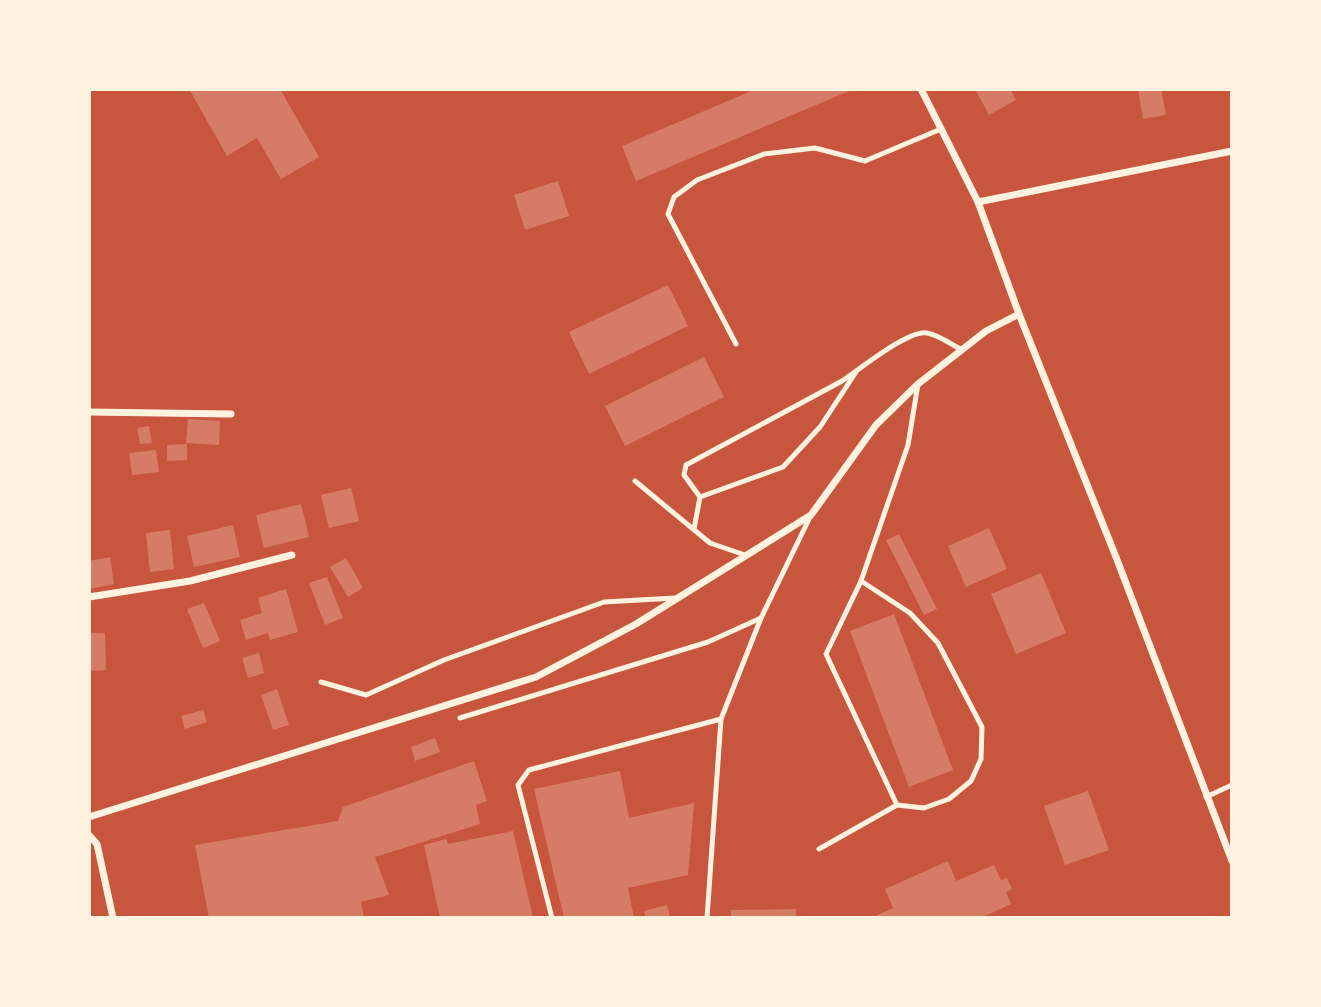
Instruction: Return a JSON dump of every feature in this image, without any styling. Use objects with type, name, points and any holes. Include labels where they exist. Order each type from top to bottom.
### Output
[{"type":"street","points":[[921,89],[978,202],[1018,314],[1116,557],[1232,861]]},
{"type":"street","points":[[978,202],[1232,151]]},
{"type":"street","points":[[89,817],[536,677],[681,598],[811,515],[876,425],[918,384],[986,331],[1018,314]]},
{"type":"street","points":[[89,412],[231,414]]},
{"type":"street","points":[[89,597],[190,581],[292,555]]},
{"type":"street","points":[[89,835],[97,844],[113,918]]},
{"type":"lane","points":[[736,344],[668,214],[674,197],[697,180],[764,154],[815,148],[864,161],[941,129]]},
{"type":"lane","points":[[694,529],[700,497],[684,475],[686,465],[856,372],[911,336],[927,332],[962,350]]},
{"type":"lane","points":[[700,497],[783,467],[820,427],[856,372]]},
{"type":"lane","points":[[897,806],[826,654],[861,581],[908,445],[918,384]]},
{"type":"lane","points":[[635,481],[710,542],[746,555]]},
{"type":"lane","points":[[707,918],[721,719],[761,618],[811,515]]},
{"type":"lane","points":[[819,849],[897,806],[924,808],[948,799],[971,781],[981,759],[982,727],[938,643],[911,613],[861,581]]},
{"type":"lane","points":[[321,682],[366,695],[444,660],[604,601],[681,598]]},
{"type":"lane","points":[[460,718],[708,642],[761,618]]},
{"type":"lane","points":[[552,918],[519,785],[529,770],[721,719]]},
{"type":"lane","points":[[1206,797],[1232,785]]},
{"type":"building","points":[[189,89],[280,89],[319,157],[281,179],[257,138],[227,156]]},
{"type":"building","points":[[756,89],[854,89],[636,181],[622,146]]},
{"type":"building","points":[[975,89],[1010,89],[1016,100],[989,115]]},
{"type":"building","points":[[1138,89],[1161,89],[1166,115],[1143,119]]},
{"type":"building","points":[[558,181],[569,216],[525,230],[514,195]]},
{"type":"building","points":[[668,285],[688,326],[589,374],[569,332]]},
{"type":"building","points":[[704,357],[724,397],[625,446],[605,406]]},
{"type":"building","points":[[188,419],[220,421],[219,445],[186,443]]},
{"type":"building","points":[[149,426],[152,443],[140,444],[137,428]]},
{"type":"building","points":[[187,444],[187,460],[167,461],[167,445]]},
{"type":"building","points":[[156,450],[159,472],[132,475],[129,453]]},
{"type":"building","points":[[351,488],[359,521],[329,528],[321,495]]},
{"type":"building","points":[[301,504],[309,537],[264,548],[256,515]]},
{"type":"building","points":[[233,525],[240,557],[194,567],[187,536]]},
{"type":"building","points":[[989,528],[1007,569],[966,587],[948,546]]},
{"type":"building","points":[[170,530],[174,569],[150,572],[146,533]]},
{"type":"building","points":[[899,534],[937,609],[924,615],[886,540]]},
{"type":"building","points":[[110,557],[114,584],[89,589],[89,561]]},
{"type":"building","points":[[346,558],[363,588],[348,597],[330,567]]},
{"type":"building","points":[[1041,573],[1066,633],[1016,654],[991,594]]},
{"type":"building","points":[[327,577],[343,618],[325,625],[309,583]]},
{"type":"building","points":[[286,589],[298,632],[270,640],[268,633],[246,640],[240,620],[262,613],[258,598]]},
{"type":"building","points":[[204,603],[220,641],[203,648],[187,609]]},
{"type":"building","points":[[894,614],[953,770],[909,787],[850,631]]},
{"type":"building","points":[[89,633],[105,633],[106,670],[89,671]]},
{"type":"building","points":[[259,653],[264,673],[248,678],[242,658]]},
{"type":"building","points":[[277,689],[289,725],[273,730],[261,695]]},
{"type":"building","points":[[203,710],[207,722],[185,729],[181,716]]},
{"type":"building","points":[[435,738],[440,752],[415,761],[411,747]]},
{"type":"building","points":[[474,761],[487,801],[476,805],[480,824],[375,857],[389,895],[361,902],[364,918],[209,918],[195,845],[338,821],[343,807]]},
{"type":"building","points":[[620,771],[629,818],[694,803],[688,875],[628,888],[634,918],[564,918],[534,789]]},
{"type":"building","points":[[1088,791],[1109,850],[1065,865],[1044,806]]},
{"type":"building","points":[[513,831],[533,918],[440,918],[424,845],[446,839],[448,844]]},
{"type":"building","points":[[948,861],[956,881],[994,865],[1001,880],[1007,878],[1012,889],[1006,892],[1011,904],[981,918],[871,918],[893,908],[885,889]]},
{"type":"building","points":[[667,905],[670,918],[646,918],[644,911]]},
{"type":"building","points":[[796,909],[796,918],[731,918],[731,910]]}]
